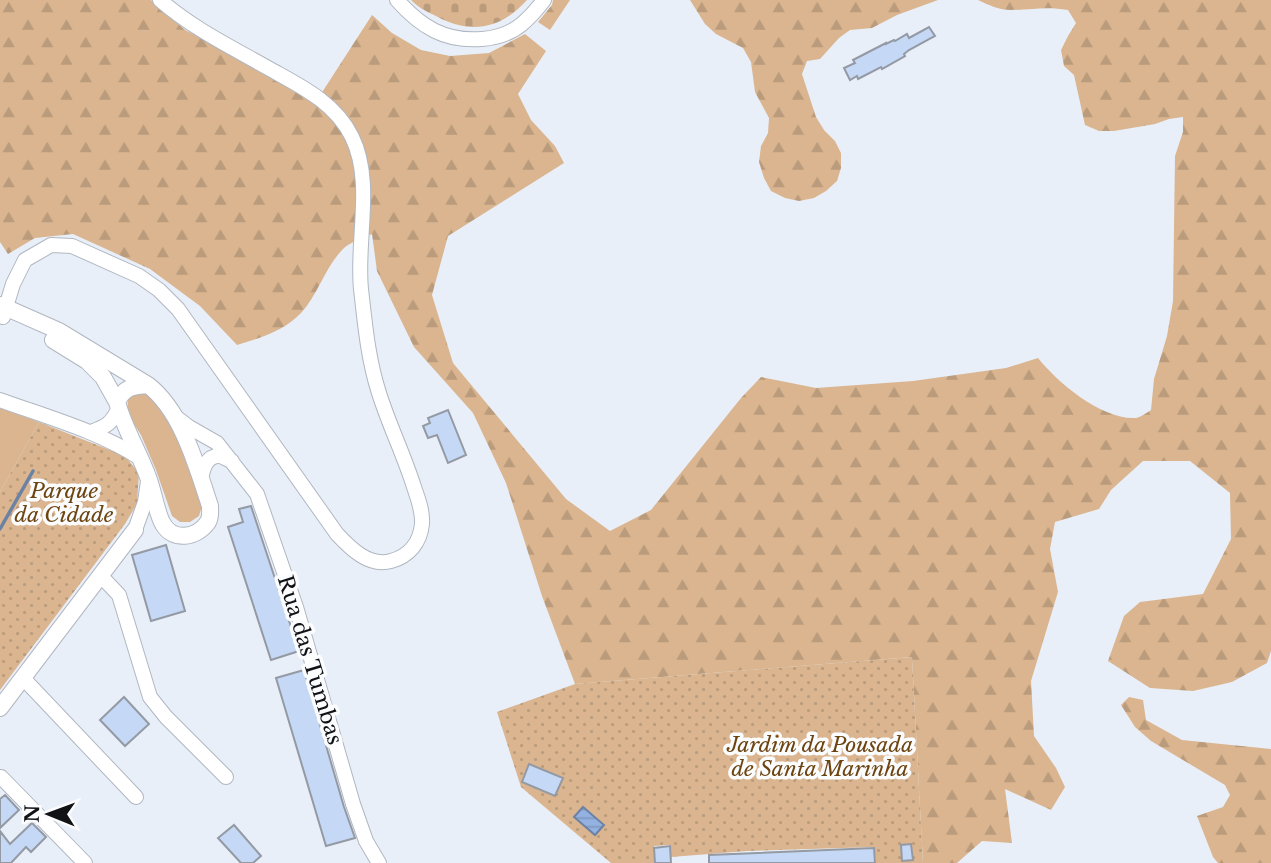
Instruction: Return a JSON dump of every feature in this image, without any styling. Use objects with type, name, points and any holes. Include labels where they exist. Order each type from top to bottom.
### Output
[{"type":"street","points":[[2,311],[25,260],[51,245],[72,246],[139,276],[159,290],[178,309],[337,534],[349,547],[363,558],[383,563],[400,559],[410,552],[417,541],[422,525],[421,508],[380,398],[366,341],[360,283],[362,163],[352,137],[339,115],[319,97],[198,28],[160,0]]},
{"type":"street","points":[[397,0],[424,25],[444,35],[466,40],[496,38],[521,25],[544,0]]},
{"type":"street","points":[[2,311],[59,331],[160,394],[174,415],[201,479],[210,506],[208,522],[196,533],[186,537],[173,534],[163,525],[148,477],[118,405],[103,377],[87,361],[2,311]]},
{"type":"street","points":[[91,432],[106,427],[114,419],[121,393],[128,387],[148,385]]},
{"type":"street","points":[[0,400],[91,432],[140,458]]},
{"type":"street","name":"Rua das Tumbas","points":[[174,415],[217,443],[257,494],[296,607],[353,804],[366,841],[379,863]]},
{"type":"street","points":[[201,479],[204,465],[211,458],[220,456],[232,461]]},
{"type":"street","points":[[0,708],[135,530],[145,502],[148,477]]},
{"type":"street","points":[[135,530],[145,526],[163,525]]},
{"type":"street","points":[[101,576],[119,595],[150,697],[166,717],[226,777]]},
{"type":"street","points":[[23,678],[136,797]]},
{"type":"street","points":[[0,778],[85,863]]},
{"type":"green space","points":[[0,0],[151,0],[185,30],[319,97],[372,15],[392,33],[421,50],[450,56],[489,53],[525,34],[546,51],[518,94],[531,120],[555,146],[564,163],[448,236],[432,295],[453,363],[566,499],[610,531],[651,510],[761,377],[816,388],[913,381],[1006,368],[1038,358],[1069,388],[1109,413],[1136,418],[1151,410],[1154,379],[1167,336],[1173,301],[1175,156],[1183,132],[1183,117],[1114,131],[1099,131],[1085,125],[1074,75],[1064,66],[1061,50],[1076,23],[1068,10],[1007,10],[978,0],[1271,0],[1271,651],[1267,663],[1232,682],[1193,691],[1150,688],[1108,661],[1124,616],[1140,602],[1203,594],[1231,539],[1230,493],[1190,461],[1143,461],[1111,490],[1099,509],[1055,522],[1050,549],[1058,592],[1031,681],[1034,736],[1056,768],[1065,787],[1051,810],[1005,789],[1012,843],[982,841],[957,863],[923,863],[912,657],[575,684],[542,596],[506,483],[473,413],[414,347],[377,271],[372,234],[343,249],[331,264],[307,306],[287,325],[237,345],[200,306],[150,269],[73,234],[35,238],[8,254],[0,242]]},
{"type":"green space","points":[[411,0],[527,0],[506,18],[484,26],[472,27],[447,21]]},
{"type":"green space","points":[[553,0],[570,0],[550,30],[538,22]]},
{"type":"green space","points":[[690,0],[938,0],[897,15],[872,28],[850,30],[820,59],[807,61],[802,74],[816,117],[841,153],[841,168],[837,181],[826,191],[814,198],[799,201],[771,191],[764,178],[759,162],[761,146],[768,133],[769,118],[755,92],[751,62],[743,48],[716,34],[705,24]]},
{"type":"green space","points":[[140,391],[155,396],[185,452],[202,506],[199,516],[190,522],[180,522],[172,516],[141,435],[127,413],[128,400]]},
{"type":"green space","points":[[0,408],[39,422],[0,492]]},
{"type":"green space","name":"Parque da Cidade","points":[[39,422],[125,456],[139,473],[137,504],[125,524],[0,690],[0,492]]},
{"type":"green space","name":"Jardim da Pousada de Santa Marinha","points":[[912,657],[923,863],[876,863],[874,847],[747,851],[671,857],[670,845],[654,846],[654,863],[611,863],[521,787],[497,712],[575,684]]},
{"type":"green space","points":[[1129,697],[1143,700],[1146,720],[1182,740],[1271,749],[1271,863],[1218,863],[1213,857],[1197,816],[1223,807],[1230,795],[1225,785],[1151,741],[1135,727],[1121,705]]},
{"type":"water","points":[[583,807],[604,825],[595,835],[574,817]]},
{"type":"building","points":[[929,27],[935,36],[882,69],[881,67],[858,79],[857,76],[850,80],[844,68],[855,63],[853,60],[886,43],[907,34],[909,38]]},
{"type":"building","points":[[448,410],[466,455],[448,463],[437,435],[428,438],[423,426],[430,423],[428,418]]},
{"type":"building","points":[[251,506],[299,651],[271,660],[228,527],[243,522],[239,509]]},
{"type":"building","points":[[166,545],[185,611],[151,621],[132,555]]},
{"type":"building","points":[[304,670],[355,838],[326,846],[276,678]]},
{"type":"building","points":[[124,697],[149,724],[125,746],[100,720]]},
{"type":"building","points":[[529,764],[563,778],[555,796],[522,782]]},
{"type":"building","points":[[5,795],[19,810],[0,828],[0,799]]},
{"type":"building","points":[[32,823],[46,837],[31,852],[26,847],[11,863],[0,863],[0,831],[10,844]]},
{"type":"building","points":[[234,825],[261,856],[253,863],[241,863],[218,838]]},
{"type":"building","points":[[911,844],[913,860],[902,861],[901,845]]},
{"type":"building","points":[[670,846],[671,863],[655,863],[654,848]]},
{"type":"building","points":[[874,848],[875,863],[709,863],[709,855]]},
{"type":"waterway","points":[[0,529],[33,471]]}]
